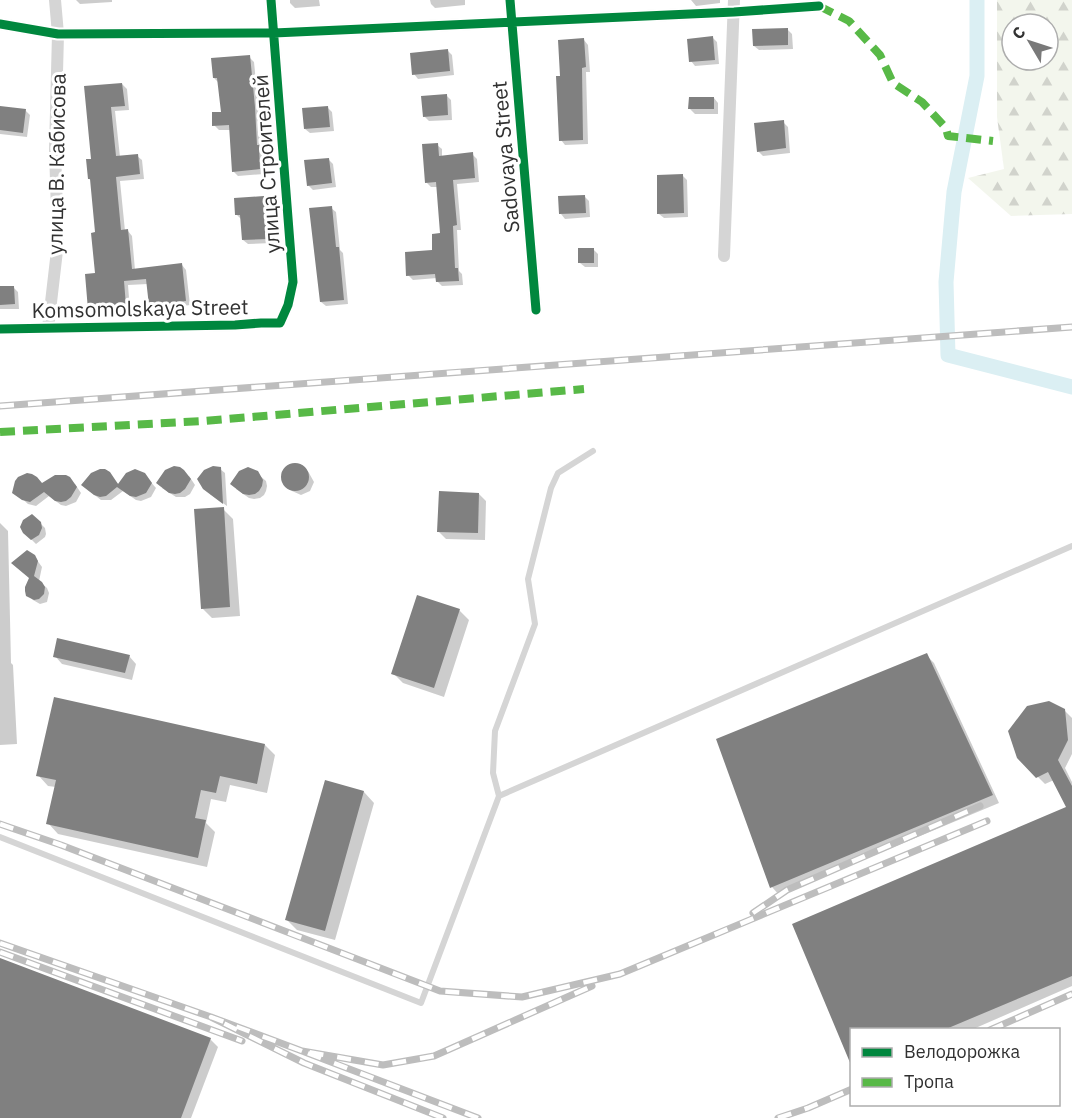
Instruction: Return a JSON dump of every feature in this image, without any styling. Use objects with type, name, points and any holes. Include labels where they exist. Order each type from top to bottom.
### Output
[{"type":"street","name":"улица В. Кабисова","points":[[48,328],[58,242],[55,150],[58,34],[55,0]]},
{"type":"street","name":"улица Строителей","points":[[271,0],[293,282],[288,304],[280,323]]},
{"type":"street","name":"Sadovaya Street","points":[[510,0],[536,310]]},
{"type":"street","points":[[0,24],[58,34],[273,33],[512,22],[734,6],[819,6]]},
{"type":"street","points":[[724,256],[734,6]]},
{"type":"street","name":"Komsomolskaya Street","points":[[0,329],[235,326],[280,323]]},
{"type":"lane","points":[[0,837],[421,1003],[499,796],[493,773],[495,731],[535,624],[528,579],[551,488],[558,473],[593,451]]},
{"type":"lane","points":[[499,796],[1072,546]]},
{"type":"green space","points":[[997,0],[1072,0],[1072,214],[1011,216],[968,178],[1004,169],[997,117]]},
{"type":"building","points":[[788,28],[788,45],[753,46],[752,29]]},
{"type":"building","points":[[713,36],[715,60],[689,62],[687,39]]},
{"type":"building","points":[[584,38],[586,67],[582,68],[583,140],[559,141],[556,76],[560,76],[558,40]]},
{"type":"building","points":[[448,49],[450,71],[412,75],[410,53]]},
{"type":"building","points":[[250,55],[260,169],[232,172],[229,125],[212,126],[212,112],[221,112],[217,78],[213,78],[211,58]]},
{"type":"building","points":[[122,83],[125,106],[111,107],[116,156],[138,154],[140,174],[116,177],[121,230],[128,229],[132,269],[182,263],[186,301],[149,306],[146,279],[124,281],[126,306],[88,310],[85,274],[95,273],[91,233],[95,232],[86,159],[91,159],[84,86]]},
{"type":"building","points":[[447,94],[448,115],[423,117],[421,96]]},
{"type":"building","points":[[689,97],[714,97],[714,109],[688,109]]},
{"type":"building","points":[[0,106],[26,109],[23,133],[0,130]]},
{"type":"building","points":[[328,106],[330,127],[304,129],[302,108]]},
{"type":"building","points":[[784,120],[786,148],[757,152],[754,123]]},
{"type":"building","points":[[438,143],[439,156],[473,152],[475,178],[453,180],[457,225],[453,226],[455,268],[458,268],[459,281],[436,282],[435,274],[406,276],[405,252],[432,250],[432,234],[440,233],[436,182],[425,183],[422,144]]},
{"type":"building","points":[[329,158],[332,183],[307,186],[304,160]]},
{"type":"building","points":[[683,174],[684,213],[657,214],[657,175]]},
{"type":"building","points":[[585,195],[586,213],[559,214],[558,196]]},
{"type":"building","points":[[264,196],[268,239],[242,240],[240,215],[235,215],[234,198]]},
{"type":"building","points":[[332,206],[344,300],[320,302],[309,208]]},
{"type":"building","points":[[578,248],[594,248],[594,263],[578,263]]},
{"type":"building","points":[[0,286],[14,286],[15,304],[0,305]]},
{"type":"building","points":[[295,463],[305,467],[309,477],[305,487],[295,491],[285,487],[281,477],[285,467]]},
{"type":"building","points":[[174,466],[184,470],[191,479],[185,489],[175,494],[169,493],[156,483],[165,470]]},
{"type":"building","points":[[213,466],[221,467],[223,504],[203,489],[197,479],[204,470]]},
{"type":"building","points":[[248,467],[258,471],[263,480],[259,491],[249,495],[243,494],[230,484],[239,471]]},
{"type":"building","points":[[100,469],[110,472],[118,484],[126,473],[135,469],[145,473],[152,483],[146,493],[136,497],[130,496],[117,487],[106,496],[100,497],[81,485],[91,473]]},
{"type":"building","points":[[27,473],[37,477],[42,483],[55,475],[66,475],[77,487],[66,501],[55,501],[44,492],[30,502],[22,500],[12,493],[18,477]]},
{"type":"building","points":[[439,491],[479,493],[478,533],[437,532]]},
{"type":"building","points":[[224,507],[230,607],[201,609],[194,509]]},
{"type":"building","points":[[32,514],[41,522],[42,528],[39,535],[31,540],[20,527],[23,520]]},
{"type":"building","points":[[27,550],[35,555],[38,561],[34,576],[45,587],[44,594],[34,600],[26,596],[25,587],[29,578],[11,563]]},
{"type":"building","points":[[417,595],[460,609],[434,688],[391,674]]},
{"type":"building","points":[[57,638],[130,655],[125,673],[53,657]]},
{"type":"building","points":[[927,653],[993,795],[770,888],[716,739]]},
{"type":"building","points":[[54,697],[265,744],[257,784],[220,776],[216,793],[201,790],[195,818],[206,820],[198,858],[46,824],[56,780],[36,776]]},
{"type":"building","points":[[1049,701],[1065,709],[1068,740],[1058,760],[1072,786],[1072,976],[948,1028],[850,1028],[850,1063],[792,924],[1066,807],[1048,772],[1036,778],[1017,758],[1008,731],[1027,706]]},
{"type":"building","points":[[325,780],[364,791],[325,931],[285,920]]},
{"type":"building","points":[[0,958],[211,1038],[181,1118],[0,1118]]},
{"type":"waterway","points":[[977,0],[977,76],[954,192],[946,282],[948,355],[1072,387]]},
{"type":"railway","points":[[0,406],[1072,327]]},
{"type":"railway","points":[[753,913],[787,890],[980,806]]},
{"type":"railway","points":[[0,824],[61,845],[440,991],[522,997],[620,974],[987,821]]},
{"type":"railway","points":[[0,943],[211,1017]]},
{"type":"railway","points":[[0,952],[242,1041]]},
{"type":"railway","points":[[478,1118],[302,1051],[383,1065],[434,1056],[592,986]]},
{"type":"railway","points":[[995,1028],[1072,994]]},
{"type":"railway","points":[[302,1051],[211,1017],[304,1063],[443,1118]]},
{"type":"railway","points":[[778,1118],[850,1090]]},
{"type":"marked path","points":[[819,6],[849,21],[880,55],[893,83],[922,102],[946,128],[948,136],[993,141]]},
{"type":"marked path","points":[[0,432],[204,421],[584,389]]},
{"type":"cycle path","points":[[0,329],[280,323],[288,305],[293,282],[271,0]]},
{"type":"cycle path","points":[[510,0],[536,310]]},
{"type":"cycle path","points":[[0,24],[58,34],[274,33],[819,6]]}]
